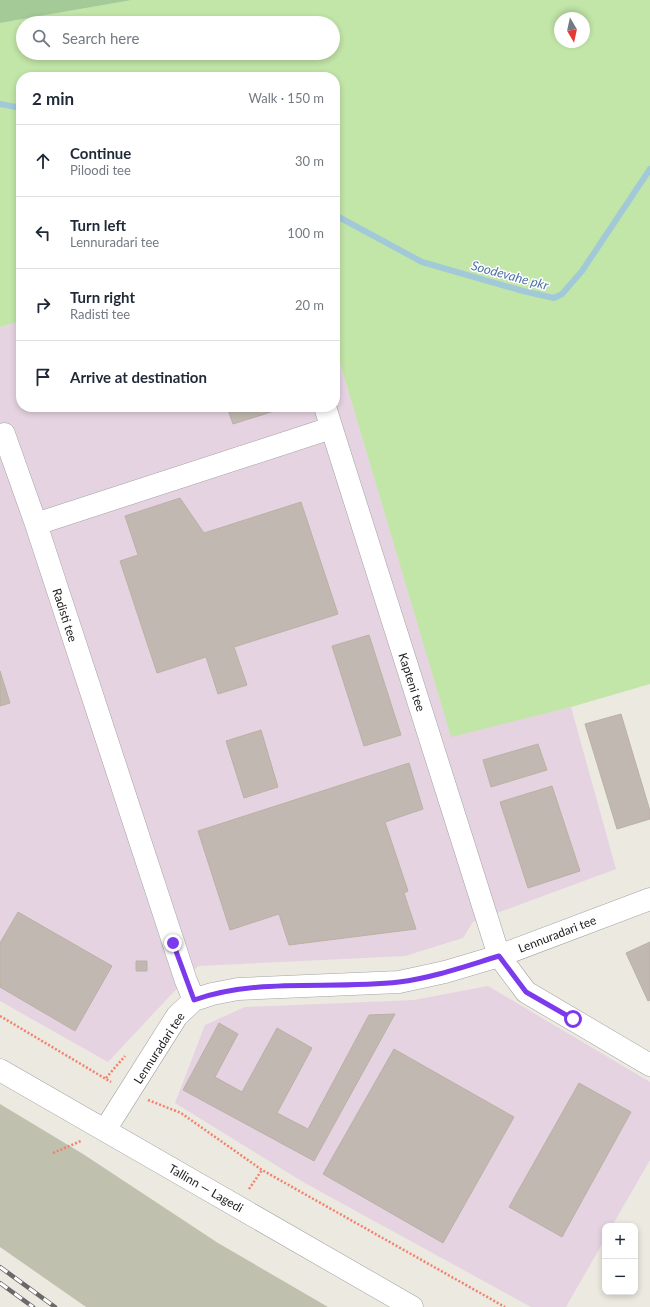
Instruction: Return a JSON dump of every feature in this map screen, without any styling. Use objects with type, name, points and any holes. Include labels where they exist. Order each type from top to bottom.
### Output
[{"type":"street","name":"Kapteni tee","points":[[326,412],[499,956],[526,992],[650,1065]]},
{"type":"street","points":[[36,524],[331,428]]},
{"type":"street","name":"Radisti tee","points":[[4,434],[36,524],[181,966],[194,1000]]},
{"type":"street","name":"Lennuradari tee","points":[[105,1130],[130,1093],[177,1016],[194,1000],[212,994],[238,989],[399,982],[445,972],[499,956],[650,899]]},
{"type":"street","name":"Tallinn — Lagedi","points":[[0,1070],[412,1307]]},
{"type":"path","points":[[0,1016],[130,1093],[180,1113],[262,1170],[505,1307]]},
{"type":"shaded area","points":[[16,322],[16,412],[340,412],[340,363],[451,736],[571,707],[616,869],[473,922],[463,938],[405,956],[198,966],[108,1062],[0,1001],[0,327]]},
{"type":"shaded area","points":[[488,986],[650,1082],[650,1160],[614,1223],[602,1223],[602,1244],[566,1307],[531,1307],[303,1182],[175,1103],[205,1025],[245,1007],[414,1000]]},
{"type":"shaded area","points":[[0,1104],[83,1154],[218,1243],[328,1307],[86,1307],[0,1247]]},
{"type":"green space","points":[[0,0],[132,0],[40,16],[16,16],[16,20],[0,23]]},
{"type":"green space","points":[[132,0],[650,0],[650,684],[571,707],[451,737],[340,363],[340,72],[16,72],[16,322],[0,327],[0,23],[16,20],[16,60],[340,60],[340,16],[40,16]]},
{"type":"building","points":[[229,412],[271,412],[233,424]]},
{"type":"building","points":[[180,498],[204,533],[301,502],[338,614],[234,647],[247,685],[218,694],[206,657],[157,673],[120,561],[138,555],[125,516]]},
{"type":"building","points":[[369,635],[401,735],[364,746],[332,646]]},
{"type":"building","points":[[0,671],[10,703],[0,706]]},
{"type":"building","points":[[621,714],[650,811],[650,819],[617,829],[585,724]]},
{"type":"building","points":[[261,730],[278,787],[244,798],[226,741]]},
{"type":"building","points":[[538,744],[547,770],[491,787],[483,760]]},
{"type":"building","points":[[409,763],[423,809],[385,822],[408,891],[404,893],[416,929],[289,945],[279,914],[230,930],[198,831]]},
{"type":"building","points":[[552,786],[580,871],[528,888],[500,802]]},
{"type":"building","points":[[18,912],[112,966],[75,1031],[0,987],[0,943]]},
{"type":"building","points":[[650,942],[650,1000],[648,1001],[626,953]]},
{"type":"building","points":[[136,961],[147,961],[147,971],[136,971]]},
{"type":"building","points":[[395,1014],[314,1161],[183,1090],[219,1023],[238,1034],[215,1077],[242,1092],[277,1028],[312,1048],[277,1113],[308,1129],[369,1015]]},
{"type":"building","points":[[394,1049],[514,1117],[443,1243],[323,1174]]},
{"type":"building","points":[[579,1083],[631,1112],[562,1237],[509,1207]]},
{"type":"waterway","name":"Soodevahe pkr","points":[[0,104],[16,107]]},
{"type":"waterway","name":"Soodevahe pkr","points":[[340,218],[422,262],[523,291],[554,298],[562,294],[582,271],[650,169]]},
{"type":"railway","points":[[0,1267],[55,1307]]},
{"type":"railway","points":[[0,1283],[33,1307]]},
{"type":"route","points":[[173,943],[194,1000],[212,994],[238,989],[399,982],[445,972],[499,956],[526,992],[573,1019]]}]
